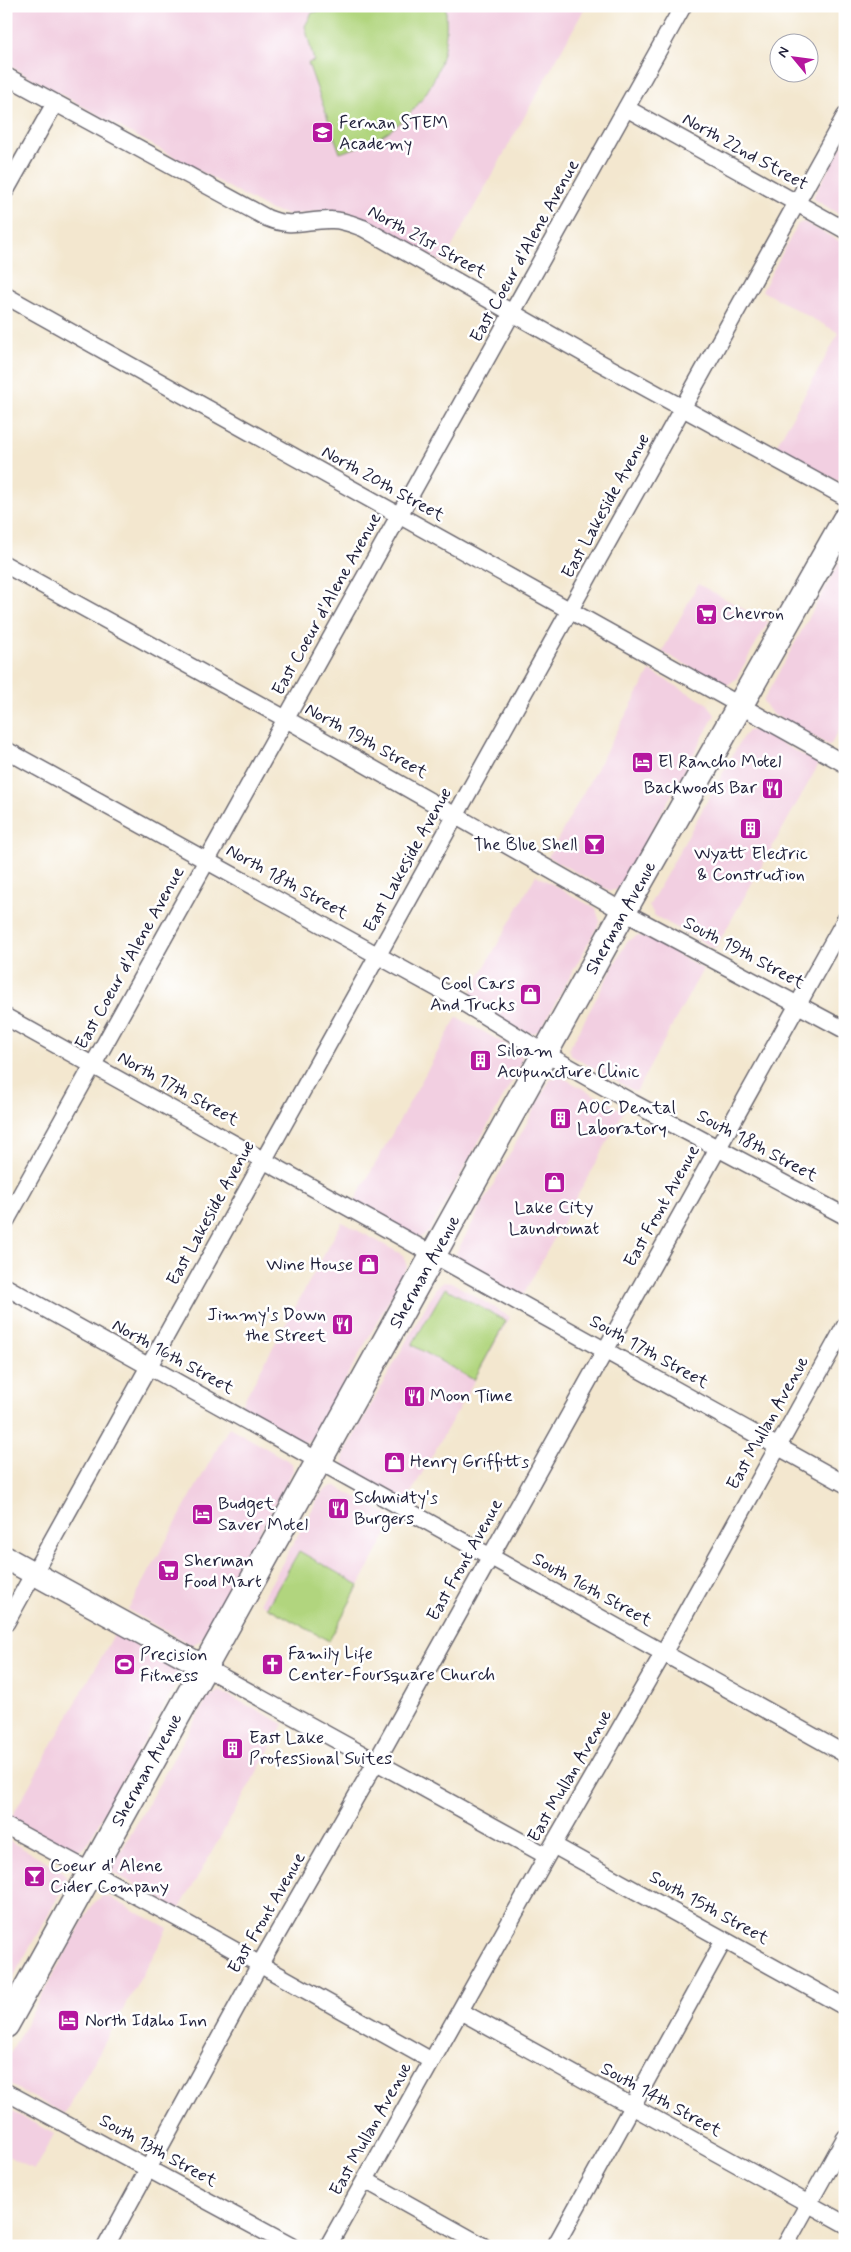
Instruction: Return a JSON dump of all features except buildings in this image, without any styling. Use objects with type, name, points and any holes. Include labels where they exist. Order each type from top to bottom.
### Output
[{"type":"main road","name":"Sherman Avenue","points":[[6,2024],[624,912],[845,520]]},
{"type":"main road","points":[[6,1558],[204,1666]]},
{"type":"street","name":"East Coeur d'Alene Avenue","points":[[6,1221],[683,6]]},
{"type":"street","name":"North 21st Street","points":[[6,76],[267,218],[286,224],[331,219],[345,221],[362,228],[845,497]]},
{"type":"street","points":[[6,190],[55,103]]},
{"type":"street","name":"North 22nd Street","points":[[626,108],[845,230]]},
{"type":"street","name":"East Lakeside Avenue","points":[[6,1623],[456,815],[572,611],[845,116]]},
{"type":"street","name":"North 20th Street","points":[[6,296],[845,764]]},
{"type":"street","name":"North 19th Street","points":[[6,565],[286,719],[624,912]]},
{"type":"street","name":"North 18th Street","points":[[6,750],[462,1002],[546,1054]]},
{"type":"street","name":"South 19th Street","points":[[624,912],[845,1030]]},
{"type":"street","name":"East Front Avenue","points":[[106,2246],[260,1964],[376,1762],[845,920]]},
{"type":"street","name":"North 17th Street","points":[[6,1017],[434,1256]]},
{"type":"street","name":"South 18th Street","points":[[546,1054],[845,1216]]},
{"type":"street","name":"South 17th Street","points":[[434,1256],[845,1484]]},
{"type":"street","name":"North 16th Street","points":[[6,1287],[320,1462]]},
{"type":"street","name":"East Mullan Avenue","points":[[328,2246],[664,1652],[845,1326]]},
{"type":"street","name":"South 16th Street","points":[[320,1462],[845,1754]]},
{"type":"street","name":"South 15th Street","points":[[204,1666],[376,1762],[724,1940],[845,2007]]},
{"type":"street","points":[[6,1826],[177,1918],[432,2061]]},
{"type":"street","points":[[555,2246],[724,1940]]},
{"type":"street","name":"South 14th Street","points":[[460,2011],[845,2224]]},
{"type":"street","name":"South 13th Street","points":[[6,2092],[291,2246]]},
{"type":"street","points":[[785,2246],[845,2138]]},
{"type":"street","points":[[365,2180],[483,2246]]},
{"type":"shaded area","name":"Fernan STEM Academy","points":[[6,6],[586,6],[443,263],[360,217],[347,212],[318,211],[291,215],[270,210],[6,64]]},
{"type":"shaded area","points":[[845,140],[845,218],[814,199],[814,195]]},
{"type":"shaded area","points":[[804,222],[845,244],[845,479],[839,481],[775,448],[839,333],[762,291],[798,224]]},
{"type":"shaded area","points":[[845,552],[845,720],[830,746],[772,714],[763,701]]},
{"type":"shaded area","points":[[698,584],[768,622],[736,679],[726,686],[662,652]]},
{"type":"shaded area","points":[[650,671],[708,704],[715,715],[622,885],[619,889],[610,891],[548,857]]},
{"type":"shaded area","points":[[748,731],[759,731],[819,764],[715,949],[655,916],[649,906],[742,738]]},
{"type":"shaded area","points":[[536,875],[596,909],[600,922],[541,1029],[534,1033],[522,1031],[467,999]]},
{"type":"shaded area","points":[[637,936],[648,937],[703,969],[636,1092],[575,1058],[571,1055],[569,1049],[627,941]]},
{"type":"shaded area","points":[[457,1017],[518,1051],[522,1058],[520,1067],[429,1232],[419,1238],[353,1204]]},
{"type":"shaded area","points":[[560,1076],[624,1111],[522,1297],[461,1263],[456,1253],[550,1080]]},
{"type":"shaded area","points":[[342,1222],[403,1255],[407,1267],[314,1438],[308,1442],[301,1442],[239,1409]]},
{"type":"shaded area","points":[[444,1282],[453,1283],[510,1317],[406,1502],[345,1467],[343,1460],[345,1452],[437,1286]]},
{"type":"shaded area","points":[[229,1427],[292,1463],[293,1471],[203,1637],[200,1641],[191,1645],[128,1610]]},
{"type":"shaded area","points":[[332,1486],[336,1486],[395,1519],[329,1641],[260,1603],[322,1492]]},
{"type":"shaded area","points":[[115,1633],[172,1664],[179,1672],[179,1679],[86,1846],[83,1849],[73,1851],[11,1818]]},
{"type":"shaded area","points":[[220,1691],[284,1724],[179,1910],[114,1873],[111,1869],[208,1697]]},
{"type":"shaded area","points":[[6,1839],[60,1869],[66,1877],[63,1888],[6,1990]]},
{"type":"shaded area","points":[[102,1896],[109,1897],[168,1929],[65,2114],[6,2083],[6,2060],[92,1905]]},
{"type":"shaded area","points":[[6,2108],[54,2134],[34,2170],[6,2155]]},
{"type":"green space","points":[[337,6],[446,8],[446,34],[442,57],[437,72],[422,99],[413,111],[389,131],[376,139],[340,153],[308,63],[314,61],[305,26],[312,13]]},
{"type":"green space","points":[[445,1288],[506,1321],[474,1380],[412,1345]]},
{"type":"green space","points":[[299,1551],[359,1585],[329,1641],[267,1607]]},
{"type":"place","name":"Fernan STEM Academy","points":[[323,133]]},
{"type":"place","name":"Chevron","points":[[706,614]]},
{"type":"place","name":"El Rancho Motel","points":[[642,762]]},
{"type":"place","name":"Backwoods Bar","points":[[773,788]]},
{"type":"place","name":"Wyatt Electric & Construction","points":[[751,829]]},
{"type":"place","name":"The Blue Shell","points":[[594,845]]},
{"type":"place","name":"Cool Cars And Trucks","points":[[531,994]]},
{"type":"place","name":"Siloam Acupuncture Clinic","points":[[481,1061]]},
{"type":"place","name":"AOC Dental Laboratory","points":[[561,1118]]},
{"type":"place","name":"Lake City Laundromat","points":[[554,1183]]},
{"type":"place","name":"Wine House","points":[[369,1265]]},
{"type":"place","name":"Jimmy's Down the Street","points":[[342,1325]]},
{"type":"place","name":"Moon Time","points":[[414,1396]]},
{"type":"place","name":"Henry Griffitts","points":[[394,1462]]},
{"type":"place","name":"Schmidty's Burgers","points":[[338,1508]]},
{"type":"place","name":"Budget Saver Motel","points":[[202,1514]]},
{"type":"place","name":"Sherman Food Mart","points":[[168,1571]]},
{"type":"place","name":"Family Life Center-Foursquare Church","points":[[272,1664]]},
{"type":"place","name":"Precision Fitness","points":[[124,1665]]},
{"type":"place","name":"East Lake Professional Suites","points":[[233,1748]]},
{"type":"place","name":"Coeur d' Alene Cider Company","points":[[34,1876]]},
{"type":"place","name":"North Idaho Inn","points":[[69,2021]]}]
